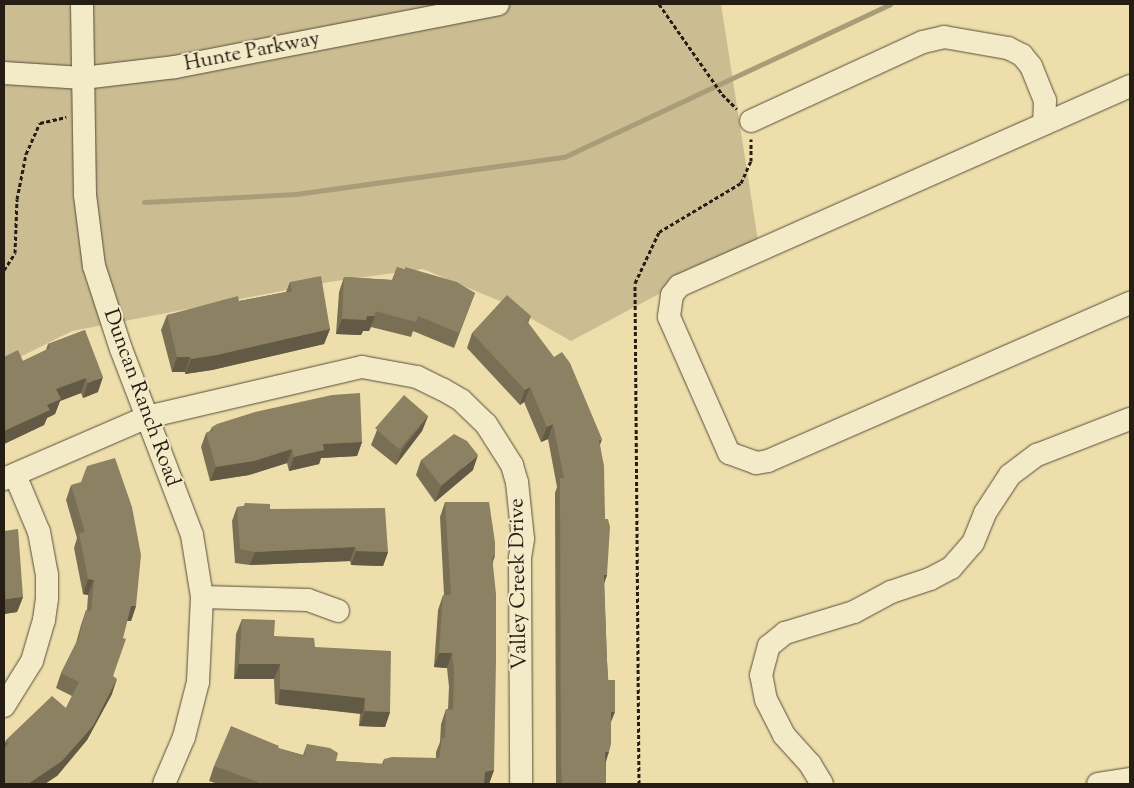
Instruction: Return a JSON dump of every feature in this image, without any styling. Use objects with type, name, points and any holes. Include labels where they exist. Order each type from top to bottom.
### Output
[{"type":"street","name":"Duncan Ranch Road","points":[[82,4],[82,114],[85,195],[94,266],[147,417],[192,535],[202,597],[198,682],[184,737],[164,784]]},
{"type":"street","name":"Hunte Parkway","points":[[4,73],[83,78],[175,67],[498,4]]},
{"type":"street","points":[[751,121],[923,42],[944,37],[1008,48],[1022,56],[1031,66],[1045,100],[1044,124]]},
{"type":"street","points":[[1130,86],[679,286],[671,304],[673,331],[729,453],[747,462],[768,461],[1130,303]]},
{"type":"street","name":"Valley Creek Drive","points":[[9,477],[147,417],[362,367],[394,371],[434,385],[461,400],[486,424],[512,465],[523,518],[521,784]]},
{"type":"street","points":[[822,784],[810,764],[784,735],[764,694],[761,675],[769,646],[785,633],[854,612],[891,592],[930,579],[951,568],[972,542],[985,513],[1010,475],[1037,455],[1130,419]]},
{"type":"street","points":[[4,706],[32,661],[47,598],[47,575],[39,532],[9,477]]},
{"type":"street","points":[[202,597],[308,600],[338,611]]},
{"type":"street","points":[[1098,784],[1130,779]]},
{"type":"path","points":[[639,784],[635,283],[659,232],[741,183],[751,161],[751,121],[722,94],[659,4]]},
{"type":"path","points":[[4,270],[15,253],[18,199],[26,154],[40,123],[82,114]]},
{"type":"shaded area","points":[[4,4],[721,4],[758,241],[571,341],[502,302],[423,269],[329,282],[72,331],[4,365]]},
{"type":"building","points":[[397,267],[405,270],[405,267],[457,282],[475,293],[459,333],[418,316],[416,322],[375,311],[375,316],[367,316],[366,320],[342,319],[344,277],[393,280]]},
{"type":"building","points":[[321,276],[330,329],[217,355],[191,359],[190,357],[177,357],[167,315],[238,296],[239,301],[292,291],[290,282]]},
{"type":"building","points":[[507,295],[531,316],[527,321],[554,357],[562,352],[570,363],[602,439],[599,440],[604,466],[605,519],[608,519],[610,527],[607,575],[604,575],[608,680],[615,680],[615,712],[611,712],[611,744],[609,752],[605,752],[606,784],[562,784],[560,478],[564,478],[553,424],[547,427],[530,387],[525,390],[472,333]]},
{"type":"building","points":[[85,330],[103,377],[88,383],[86,378],[56,389],[61,399],[47,405],[50,410],[4,431],[4,357],[18,350],[23,361],[50,348],[48,344]]},
{"type":"building","points":[[360,393],[362,442],[323,444],[324,450],[294,457],[292,449],[254,461],[216,467],[206,433],[213,431],[212,427],[217,424],[255,412],[332,395]]},
{"type":"building","points":[[404,395],[428,416],[399,449],[375,428]]},
{"type":"building","points":[[454,434],[467,441],[478,455],[441,486],[421,460]]},
{"type":"building","points":[[115,458],[132,507],[141,555],[136,606],[131,606],[123,638],[126,639],[113,676],[117,679],[93,726],[62,761],[28,784],[4,784],[4,748],[9,744],[6,740],[52,696],[66,708],[79,682],[61,673],[79,637],[86,610],[91,611],[94,580],[88,579],[79,533],[85,532],[71,485],[81,482],[87,466]]},
{"type":"building","points":[[445,502],[489,502],[495,542],[495,556],[492,556],[496,594],[494,770],[485,772],[484,784],[257,784],[258,782],[214,766],[231,726],[279,746],[278,748],[304,756],[307,744],[330,748],[338,753],[336,761],[384,764],[384,759],[392,757],[439,758],[442,738],[445,738],[446,709],[453,710],[454,672],[452,653],[439,653],[443,595],[451,595]]},
{"type":"building","points":[[245,503],[270,504],[270,509],[385,508],[388,552],[356,551],[355,547],[255,552],[240,549],[237,507],[245,506]]},
{"type":"building","points":[[18,529],[23,597],[6,599],[4,590],[4,531]]},
{"type":"building","points":[[242,619],[275,620],[274,636],[314,638],[315,647],[391,651],[390,712],[365,711],[365,698],[280,689],[280,664],[239,664]]},
{"type":"waterway","points":[[144,202],[296,194],[564,157],[890,4]]}]
